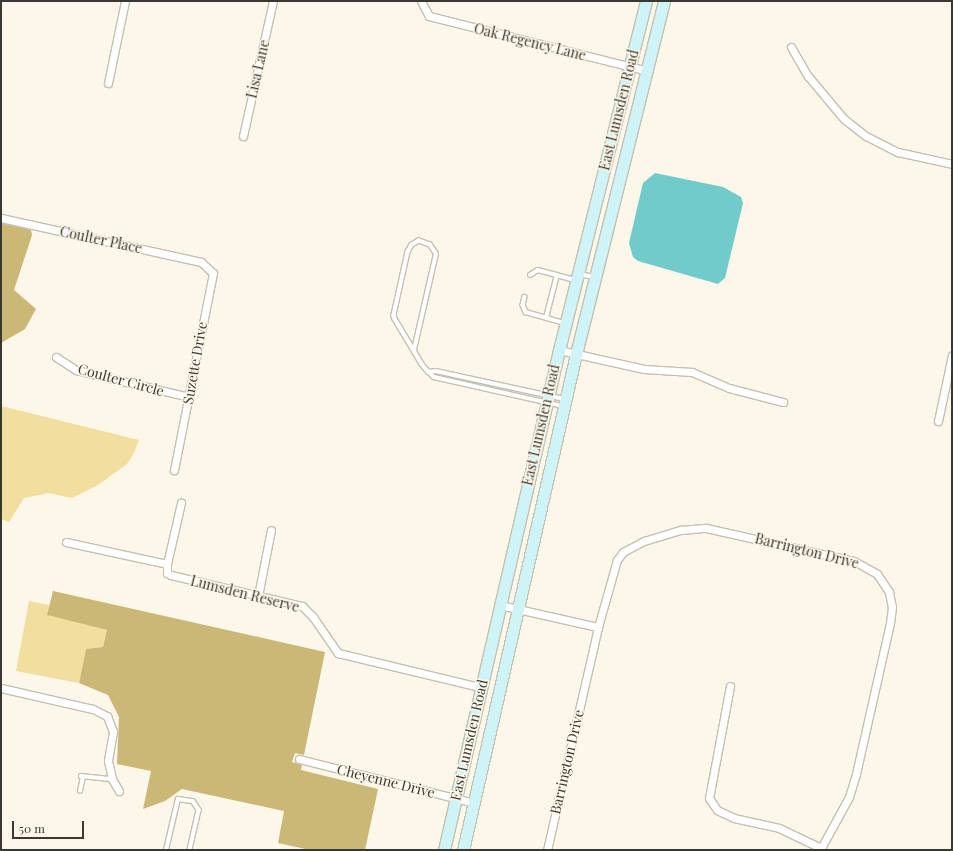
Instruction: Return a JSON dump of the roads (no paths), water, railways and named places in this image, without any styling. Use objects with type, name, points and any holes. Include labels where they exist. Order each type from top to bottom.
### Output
[{"type":"main road","name":"East Lumsden Road","points":[[444,850],[480,687],[565,323],[646,1]]},
{"type":"main road","name":"East Lumsden Road","points":[[463,850],[576,354],[648,71],[664,1]]},
{"type":"street","points":[[108,83],[126,1]]},
{"type":"street","name":"Lisa Lane","points":[[243,136],[273,1]]},
{"type":"street","name":"Oak Regency Lane","points":[[421,1],[429,16],[648,71]]},
{"type":"street","points":[[791,47],[808,76],[840,114],[866,136],[898,152],[952,164]]},
{"type":"street","name":"Coulter Place","points":[[1,218],[201,262]]},
{"type":"street","name":"Suzette Drive","points":[[174,470],[213,273],[201,262]]},
{"type":"street","points":[[559,350],[644,370],[692,372],[729,388],[783,402]]},
{"type":"street","points":[[938,421],[952,355]]},
{"type":"street","name":"Coulter Circle","points":[[56,357],[76,370],[189,397]]},
{"type":"street","points":[[66,542],[167,564],[181,503]]},
{"type":"street","name":"Barrington Drive","points":[[547,850],[612,571],[623,552],[644,541],[681,530],[706,528],[854,561],[876,574],[889,592],[892,607],[890,623],[856,774],[849,797],[821,849]]},
{"type":"street","points":[[258,596],[271,530]]},
{"type":"street","name":"Lumsden Reserve","points":[[167,564],[167,573],[171,575],[302,606],[313,617],[333,649],[345,657],[480,687]]},
{"type":"street","points":[[500,605],[598,627]]},
{"type":"street","points":[[730,686],[709,798],[717,810],[734,818],[779,828],[821,849]]},
{"type":"street","points":[[1,688],[93,709],[107,716],[113,732],[108,761],[112,779],[119,791]]},
{"type":"street","name":"Cheyenne Drive","points":[[299,759],[474,802]]},
{"type":"lane","points":[[414,350],[436,254],[430,245],[419,241],[412,245],[408,252],[394,315],[414,350],[428,372],[434,377],[565,403]]},
{"type":"lane","points":[[530,275],[535,270],[557,275],[596,278]]},
{"type":"lane","points":[[546,318],[557,275]]},
{"type":"lane","points":[[524,296],[524,310],[565,323]]},
{"type":"lane","points":[[428,372],[436,371],[565,403]]},
{"type":"lane","points":[[80,791],[82,776],[112,779]]},
{"type":"lane","points":[[166,850],[178,798],[193,801],[199,810],[190,850]]},
{"type":"water","points":[[655,173],[723,187],[741,197],[743,203],[725,278],[718,284],[638,261],[633,257],[629,243],[643,183]]}]
